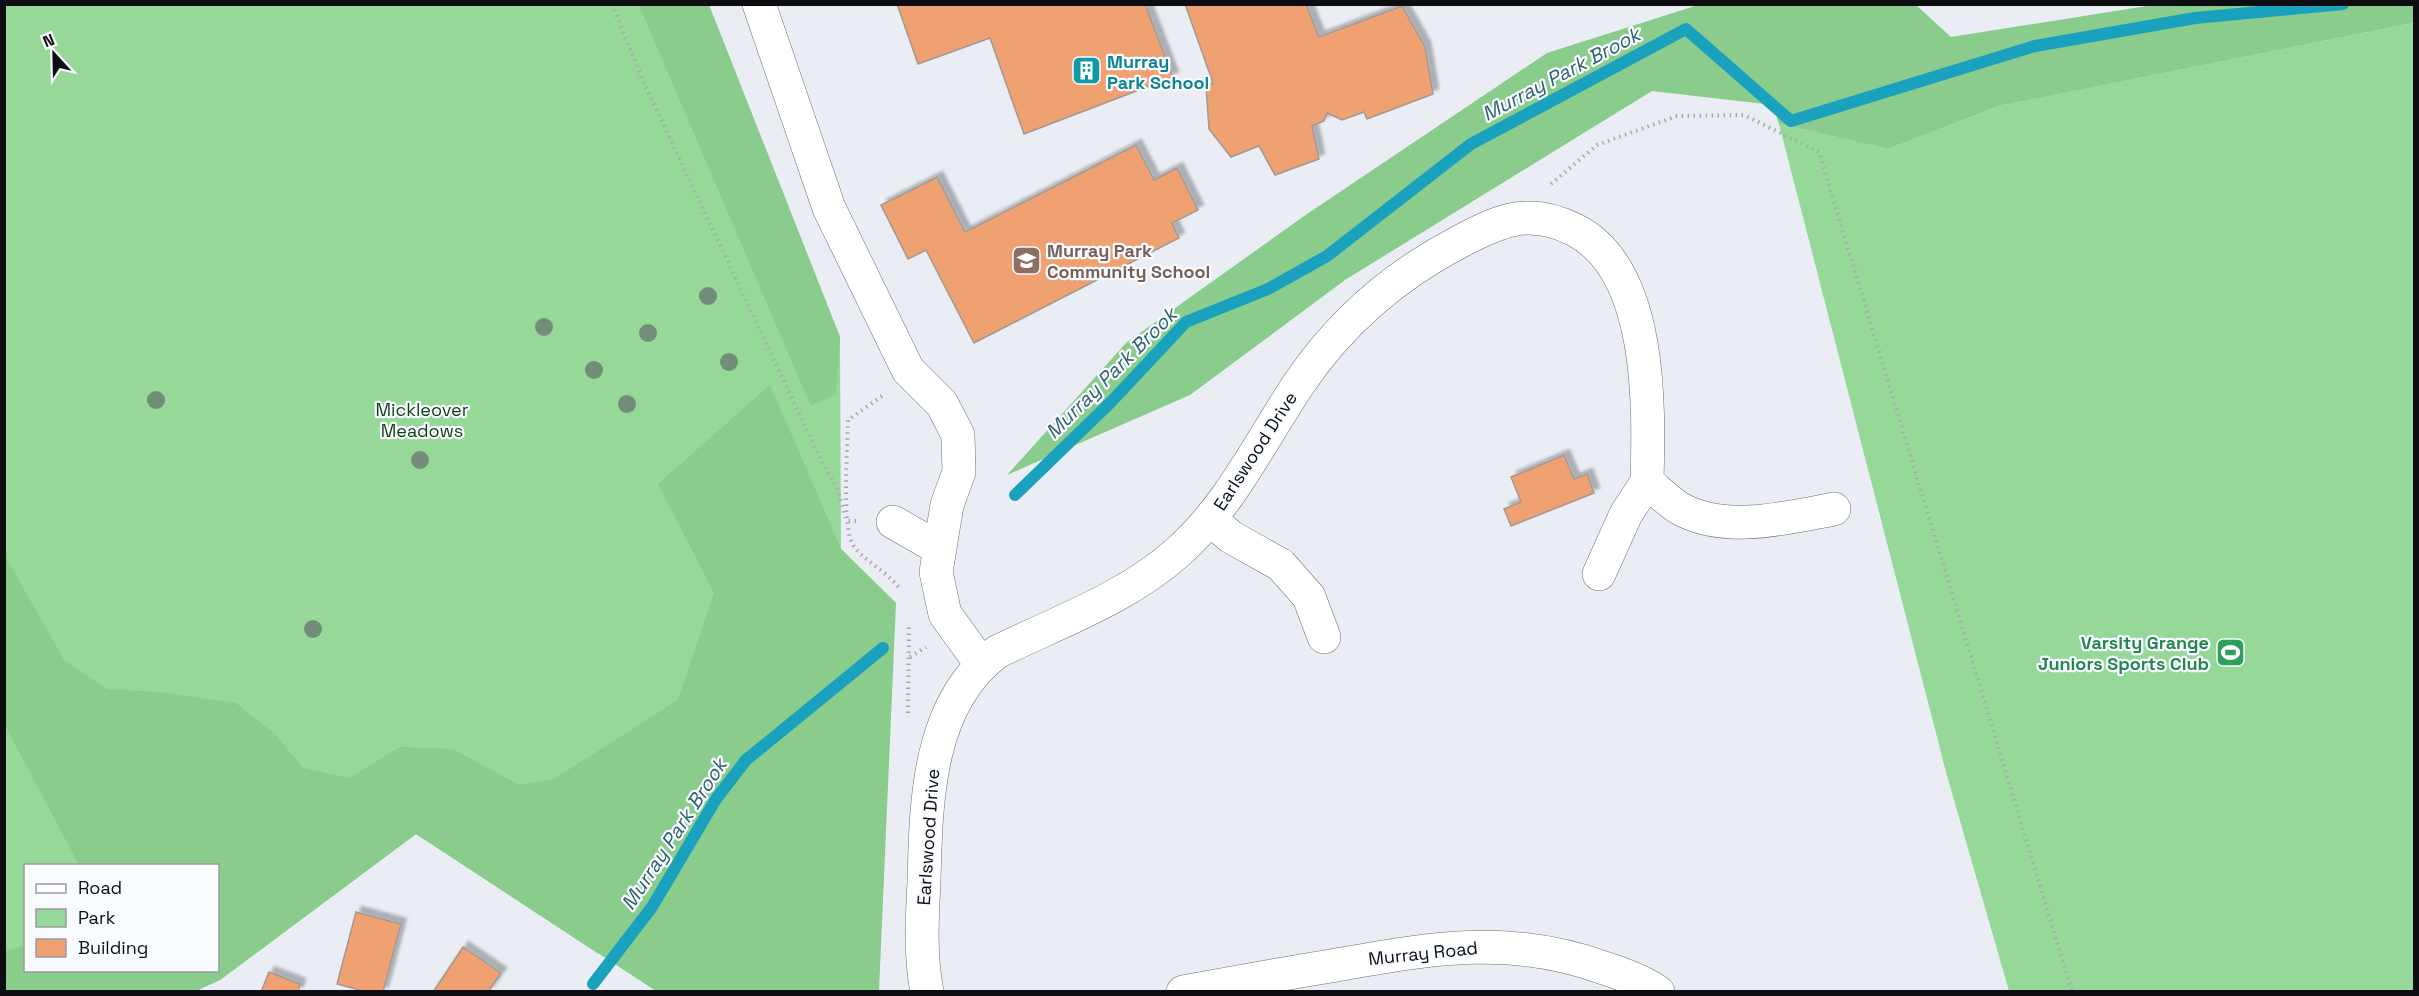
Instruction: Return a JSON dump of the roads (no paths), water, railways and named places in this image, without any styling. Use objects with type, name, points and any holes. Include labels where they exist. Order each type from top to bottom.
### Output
[{"type":"street","points":[[759,4],[829,208],[908,370],[942,404],[958,435],[959,472],[947,505],[936,572],[945,614],[981,664]]},
{"type":"street","name":"Earlswood Drive","points":[[927,992],[922,938],[927,799],[941,734],[955,704],[981,664],[998,652],[1108,599],[1147,576],[1177,554],[1225,500],[1320,355],[1379,294],[1431,257],[1501,221],[1519,217],[1553,221],[1580,232],[1602,251],[1623,285],[1637,329],[1647,385],[1647,482]]},
{"type":"street","points":[[1599,574],[1626,514],[1647,482],[1679,508],[1702,518],[1739,522],[1769,520],[1834,509]]},
{"type":"street","points":[[1210,519],[1232,537],[1281,565],[1309,597],[1324,637]]},
{"type":"street","points":[[893,522],[940,549]]},
{"type":"street","name":"Murray Road","points":[[1183,992],[1410,952],[1496,946],[1519,947],[1579,959],[1616,972],[1658,992]]},
{"type":"waterway","name":"Murray Park Brook","points":[[1015,495],[1111,402],[1186,322],[1268,289],[1327,256],[1471,144],[1686,29],[1791,121],[2035,46],[2195,18],[2343,4]]},
{"type":"waterway","name":"Murray Park Brook","points":[[593,984],[652,907],[716,799],[746,760],[883,648]]},
{"type":"place","name":"Murray Park School","points":[[1086,71]]},
{"type":"place","name":"Murray Park Community School","points":[[1026,260]]},
{"type":"place","name":"Varsity Grange Juniors Sports Club","points":[[2230,652]]},
{"type":"park label","name":"Mickleover Meadows","points":[[422,419]]}]
